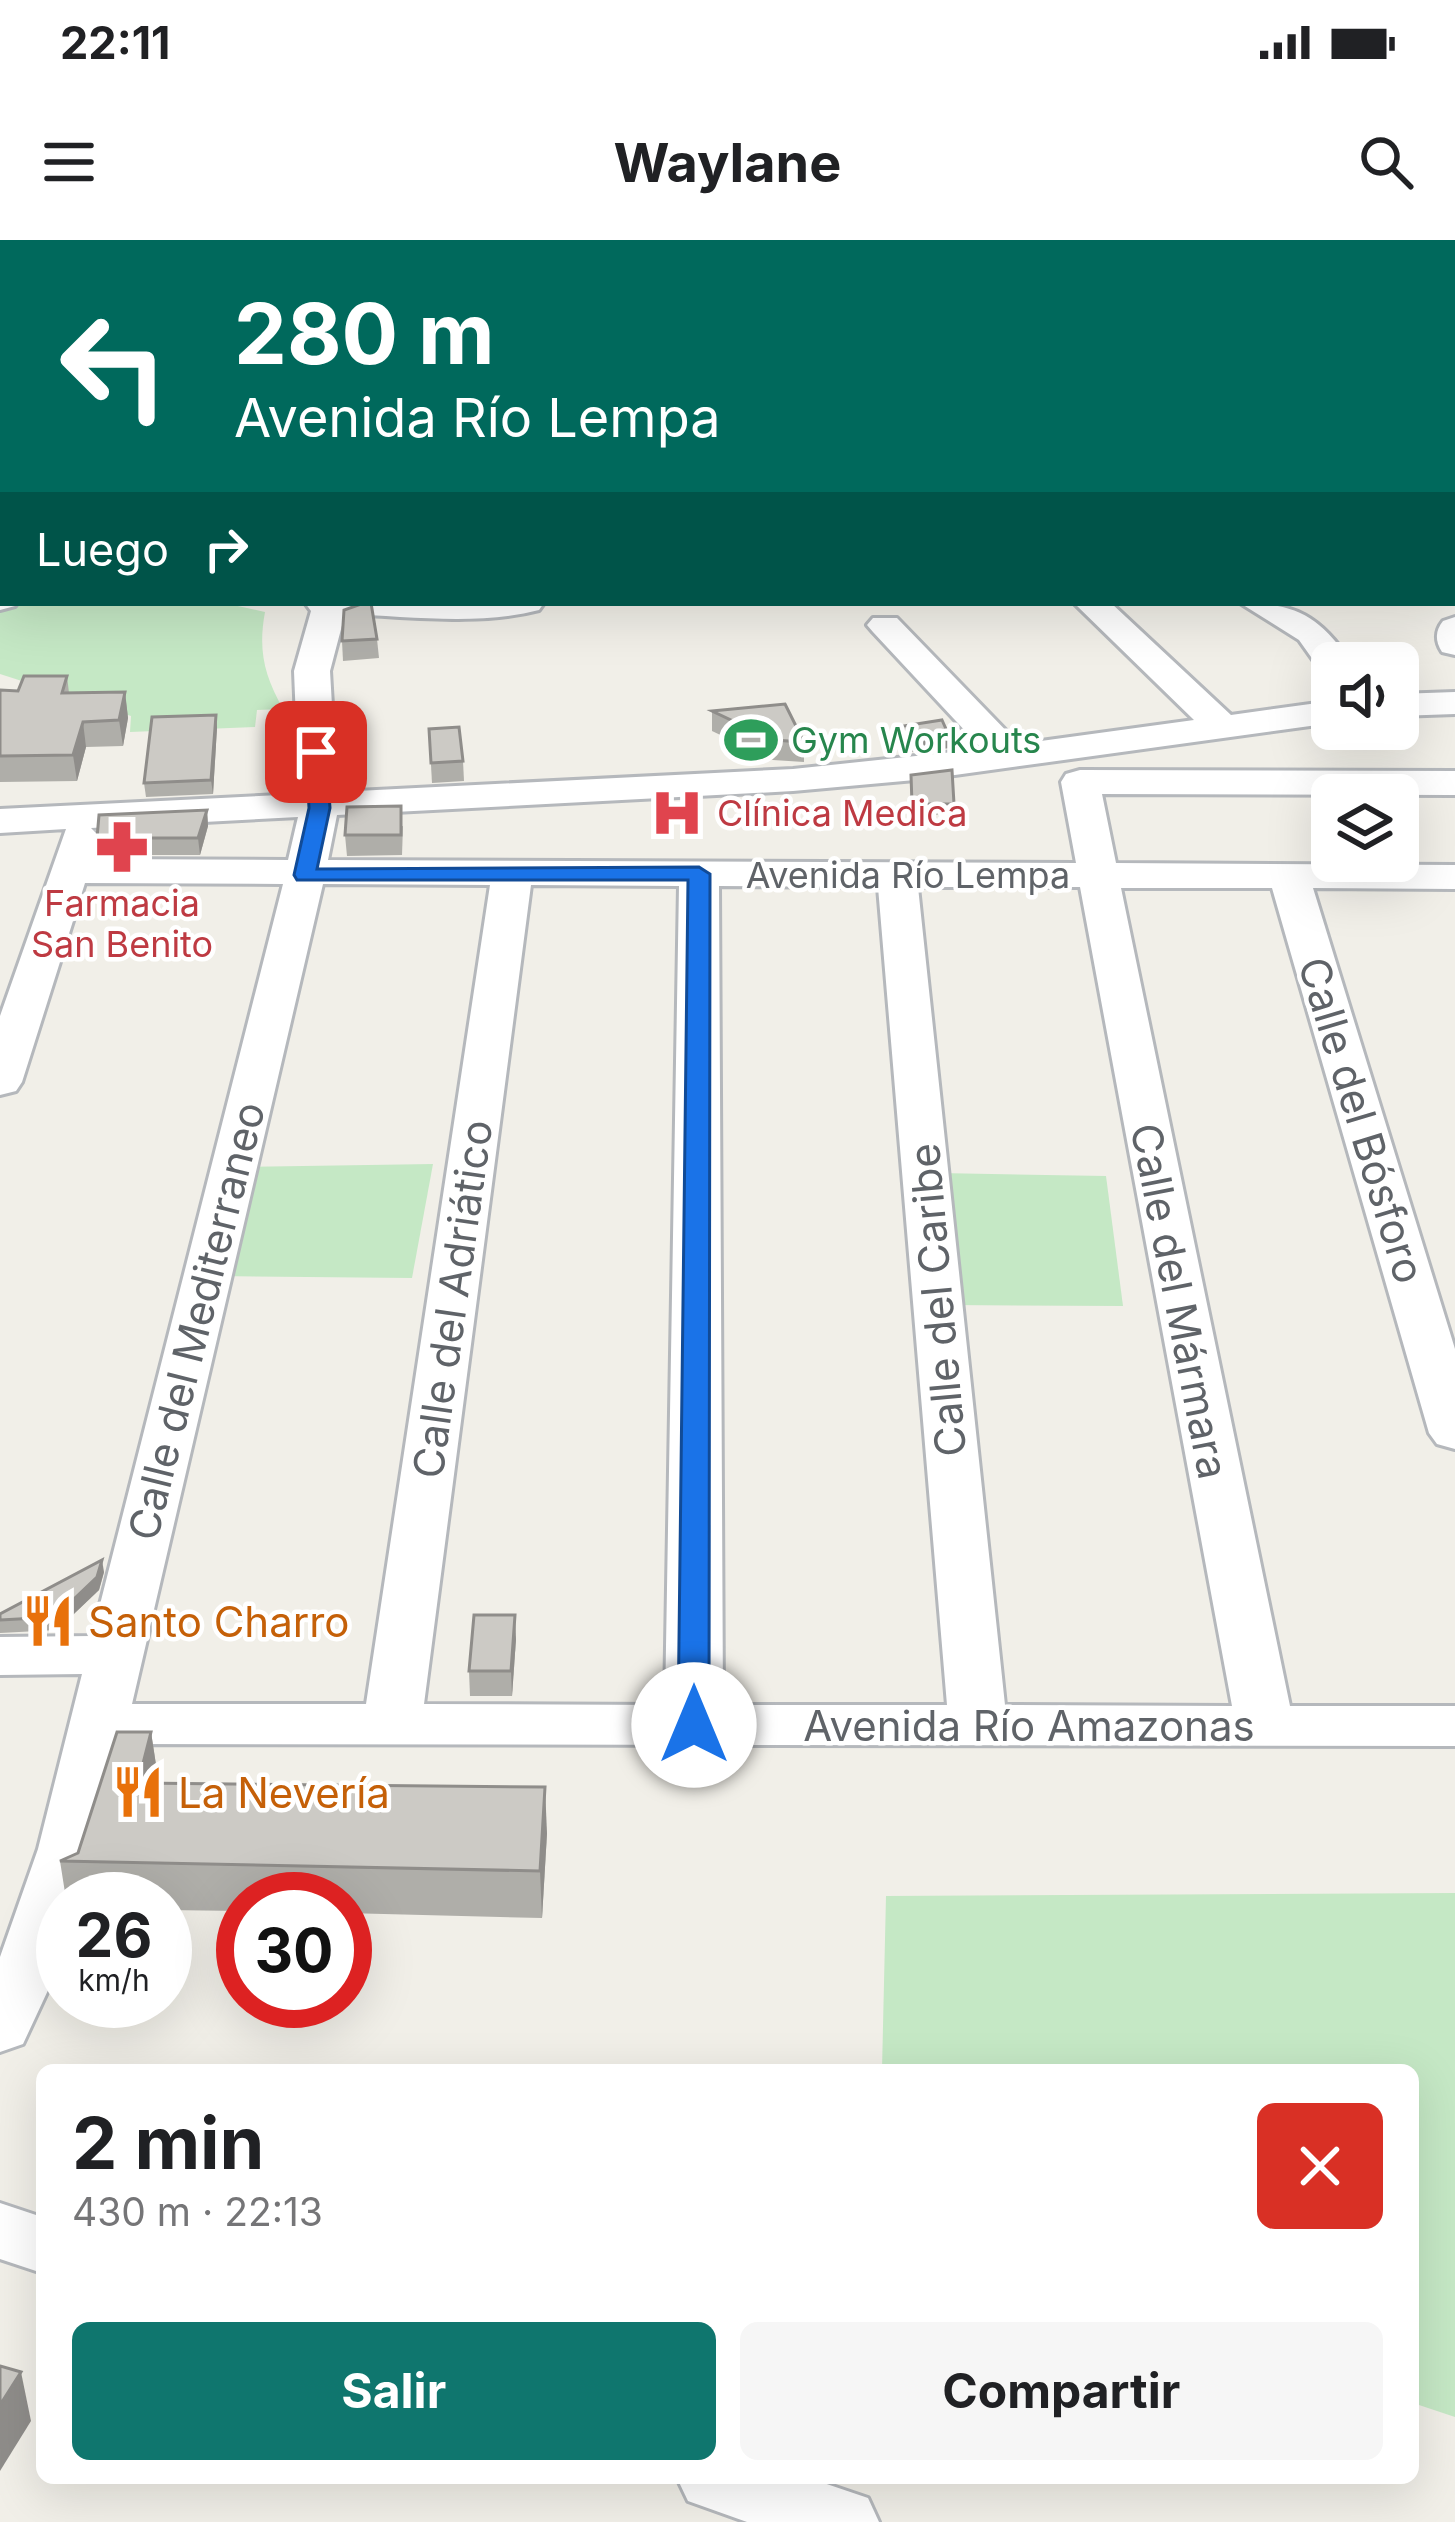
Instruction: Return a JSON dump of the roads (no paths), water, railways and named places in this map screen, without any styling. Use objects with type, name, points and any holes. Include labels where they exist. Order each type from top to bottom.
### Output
[{"type":"street","name":"Calle del Mediterraneo","points":[[0,2026],[53,1901],[305,875],[319,808],[312,671],[326,606]]},
{"type":"street","points":[[394,606],[489,606]]},
{"type":"street","points":[[1093,606],[1223,727]]},
{"type":"street","points":[[1263,606],[1311,632],[1318,642]]},
{"type":"street","points":[[899,625],[1019,751]]},
{"type":"street","points":[[1455,628],[1455,644]]},
{"type":"street","points":[[1419,704],[1455,703]]},
{"type":"street","points":[[0,821],[793,780],[1311,715]]},
{"type":"street","name":"Calle del Mármara","points":[[1264,1726],[1080,782],[1455,783]]},
{"type":"street","points":[[0,1082],[72,871],[84,819]]},
{"type":"street","name":"Avenida Río Lempa","points":[[72,871],[1455,877]]},
{"type":"street","name":"Calle del Adriático","points":[[392,1724],[512,873]]},
{"type":"street","points":[[694,1725],[699,874]]},
{"type":"street","name":"Calle del Caribe","points":[[897,874],[978,1725]]},
{"type":"street","name":"Calle del Bósforo","points":[[1289,877],[1455,1432]]},
{"type":"street","points":[[0,1656],[114,1655]]},
{"type":"street","name":"Avenida Río Amazonas","points":[[98,1724],[1455,1726]]},
{"type":"street","points":[[0,2231],[36,2243]]},
{"type":"street","points":[[731,2484],[841,2522]]},
{"type":"place","name":"Gym Workouts","points":[[751,740]]},
{"type":"place","name":"Clínica Medica","points":[[677,813]]},
{"type":"place","name":"Farmacia San Benito","points":[[122,847]]},
{"type":"place","name":"Santo Charro","points":[[48,1621]]},
{"type":"place","name":"La Nevería","points":[[138,1792]]}]
